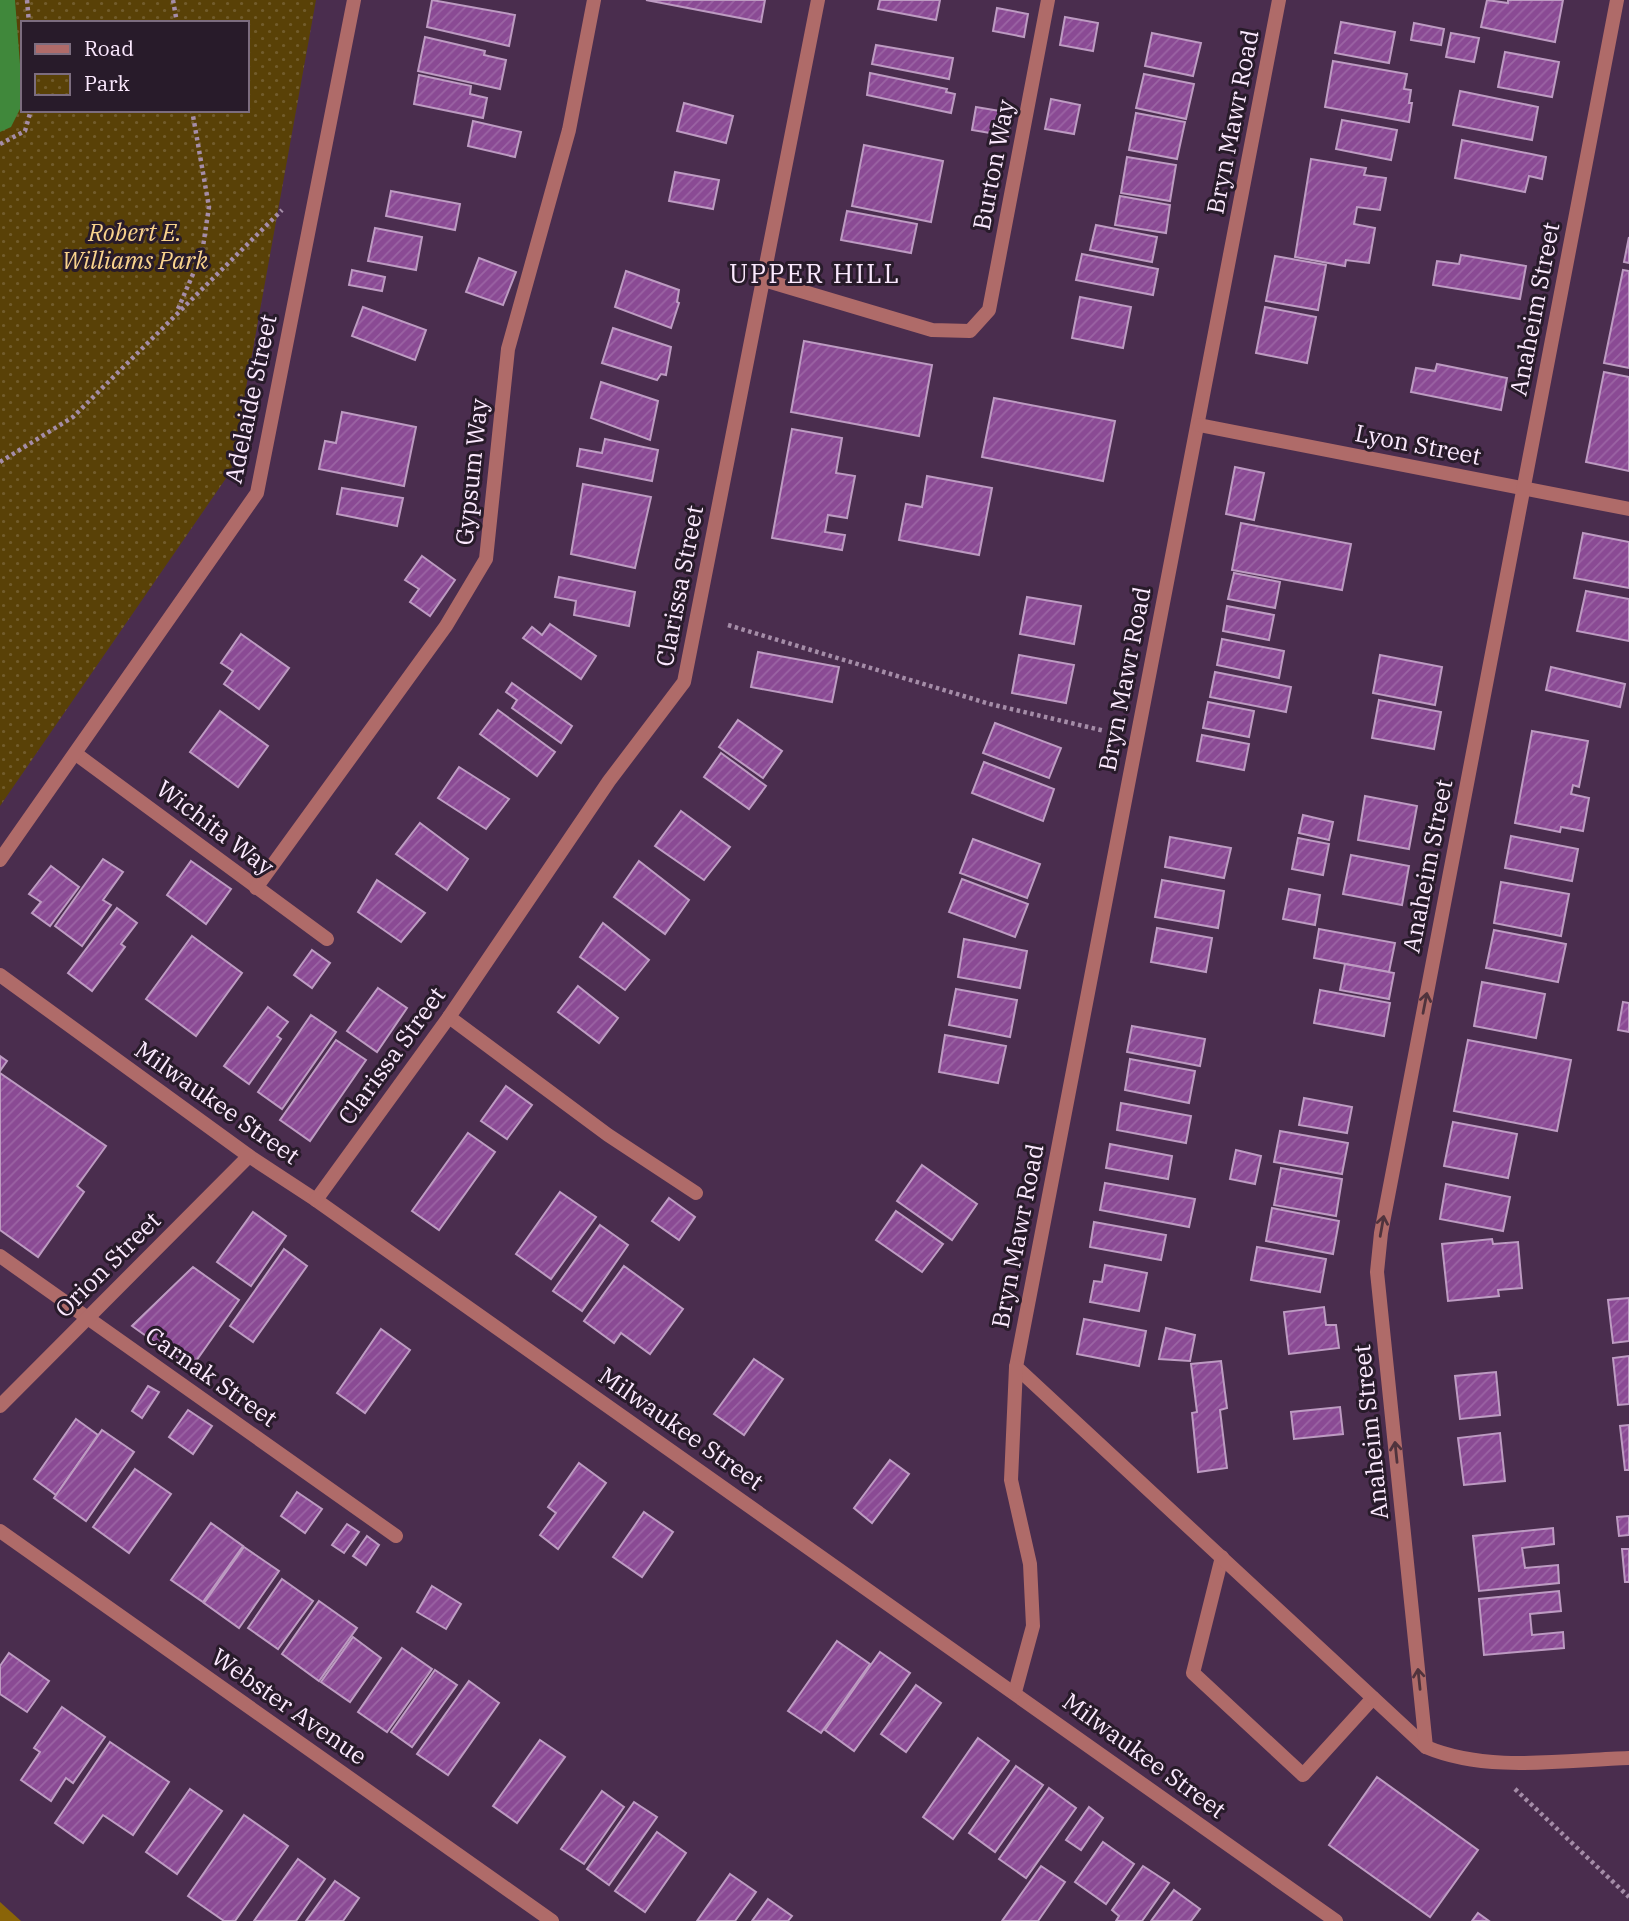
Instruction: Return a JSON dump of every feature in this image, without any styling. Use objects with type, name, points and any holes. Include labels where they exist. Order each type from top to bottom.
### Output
[{"type":"street","name":"Adelaide Street","points":[[0,860],[257,493],[354,0]]},
{"type":"street","name":"Gypsum Way","points":[[256,888],[446,626],[486,559],[509,349],[569,130],[594,0]]},
{"type":"street","name":"Clarissa Street","points":[[316,1200],[449,1017],[609,781],[684,682],[818,0]]},
{"type":"street","name":"Burton Way","points":[[764,280],[932,330],[970,331],[989,310],[1048,0]]},
{"type":"street","name":"Bryn Mawr Road","points":[[1015,1692],[1033,1626],[1030,1564],[1011,1480],[1016,1367],[1279,0]]},
{"type":"street","name":"Anaheim Street","points":[[1426,1746],[1377,1272],[1381,1233],[1617,0]]},
{"type":"street","name":"Lyon Street","points":[[1199,425],[1629,509]]},
{"type":"street","name":"Wichita Way","points":[[76,754],[327,939]]},
{"type":"street","name":"Milwaukee Street","points":[[0,975],[249,1156],[316,1200],[1336,1921]]},
{"type":"street","points":[[449,1017],[608,1135],[696,1193]]},
{"type":"street","name":"Orion Street","points":[[0,1406],[249,1156]]},
{"type":"street","name":"Carnak Street","points":[[0,1256],[396,1536]]},
{"type":"street","name":"Bryn Mawr Road","points":[[1016,1367],[1426,1746],[1451,1758],[1492,1761],[1629,1758]]},
{"type":"street","name":"Webster Avenue","points":[[0,1531],[552,1921]]},
{"type":"street","points":[[1222,1558],[1194,1674],[1303,1775],[1373,1698]]},
{"type":"path","points":[[27,0],[29,21]]},
{"type":"path","points":[[173,0],[177,21]]},
{"type":"path","points":[[0,144],[25,131],[30,112]]},
{"type":"path","points":[[177,311],[202,253],[209,207],[192,112]]},
{"type":"path","points":[[0,462],[73,417],[177,311],[282,210]]},
{"type":"path","points":[[728,625],[990,704],[1105,731]]},
{"type":"path","points":[[1515,1789],[1629,1897]]},
{"type":"green space","name":"Robert E. Williams Park","points":[[0,0],[316,0],[231,471],[0,806]]},
{"type":"green space","points":[[0,1902],[21,1921],[0,1921]]},
{"type":"shaded area","points":[[0,0],[15,0],[21,107],[11,127],[0,132]]},
{"type":"building","points":[[432,0],[515,15],[509,46],[427,27]]},
{"type":"building","points":[[646,0],[765,0],[761,22]]},
{"type":"building","points":[[880,0],[940,0],[936,20],[878,9]]},
{"type":"building","points":[[1487,0],[1508,3],[1508,0],[1563,0],[1555,42],[1481,27]]},
{"type":"building","points":[[997,8],[1028,14],[1024,37],[993,31]]},
{"type":"building","points":[[1065,17],[1098,23],[1093,51],[1060,45]]},
{"type":"building","points":[[1341,22],[1395,32],[1389,63],[1335,53]]},
{"type":"building","points":[[1414,23],[1444,29],[1441,45],[1411,40]]},
{"type":"building","points":[[1152,33],[1201,43],[1193,76],[1145,66]]},
{"type":"building","points":[[1451,33],[1479,38],[1474,62],[1446,57]]},
{"type":"building","points":[[425,37],[485,51],[484,55],[506,60],[500,89],[418,71]]},
{"type":"building","points":[[876,45],[953,58],[949,79],[872,64]]},
{"type":"building","points":[[1505,52],[1559,62],[1552,97],[1498,87]]},
{"type":"building","points":[[1333,61],[1407,74],[1404,89],[1411,90],[1409,103],[1412,103],[1409,122],[1325,107]]},
{"type":"building","points":[[870,73],[947,89],[946,92],[955,94],[951,113],[867,95]]},
{"type":"building","points":[[1144,74],[1194,84],[1186,119],[1136,108]]},
{"type":"building","points":[[419,75],[471,86],[470,94],[487,98],[483,118],[414,104]]},
{"type":"building","points":[[1460,91],[1538,107],[1532,140],[1453,125]]},
{"type":"building","points":[[1051,99],[1080,105],[1074,134],[1045,129]]},
{"type":"building","points":[[684,103],[733,116],[726,143],[677,131]]},
{"type":"building","points":[[976,107],[1012,113],[1008,136],[972,130]]},
{"type":"building","points":[[1136,113],[1185,122],[1177,159],[1129,150]]},
{"type":"building","points":[[1342,120],[1397,130],[1391,160],[1336,149]]},
{"type":"building","points":[[473,121],[521,132],[515,157],[468,146]]},
{"type":"building","points":[[1462,140],[1546,157],[1542,179],[1529,176],[1525,192],[1455,178]]},
{"type":"building","points":[[864,145],[943,161],[931,222],[852,206]]},
{"type":"building","points":[[1127,157],[1176,165],[1170,201],[1121,193]]},
{"type":"building","points":[[1311,159],[1366,168],[1364,175],[1386,178],[1380,210],[1357,207],[1354,224],[1375,228],[1369,263],[1346,260],[1345,266],[1295,257]]},
{"type":"building","points":[[675,172],[719,180],[713,209],[669,201]]},
{"type":"building","points":[[391,191],[460,204],[455,230],[386,216]]},
{"type":"building","points":[[1120,196],[1170,205],[1166,233],[1115,225]]},
{"type":"building","points":[[847,211],[917,224],[911,253],[841,240]]},
{"type":"building","points":[[1096,225],[1157,237],[1152,262],[1090,250]]},
{"type":"building","points":[[375,228],[422,237],[416,270],[368,261]]},
{"type":"building","points":[[1629,237],[1629,263],[1624,262]]},
{"type":"building","points":[[1082,254],[1158,269],[1153,295],[1076,280]]},
{"type":"building","points":[[1461,255],[1526,266],[1520,299],[1433,285],[1437,261],[1459,264]]},
{"type":"building","points":[[1275,256],[1326,265],[1318,310],[1266,301]]},
{"type":"building","points":[[479,258],[516,272],[503,305],[466,292]]},
{"type":"building","points":[[352,270],[385,277],[382,291],[349,285]]},
{"type":"building","points":[[1623,270],[1629,271],[1629,368],[1604,363]]},
{"type":"building","points":[[626,271],[679,290],[679,303],[671,328],[615,307]]},
{"type":"building","points":[[1080,297],[1131,307],[1123,348],[1072,338]]},
{"type":"building","points":[[363,307],[426,330],[415,360],[352,336]]},
{"type":"building","points":[[1265,307],[1316,317],[1307,363],[1256,353]]},
{"type":"building","points":[[613,328],[671,347],[666,375],[661,374],[657,380],[602,363]]},
{"type":"building","points":[[804,341],[932,365],[919,436],[791,412]]},
{"type":"building","points":[[1437,364],[1507,378],[1501,410],[1411,392],[1416,368],[1435,371]]},
{"type":"building","points":[[1604,372],[1629,377],[1629,471],[1586,462]]},
{"type":"building","points":[[601,382],[658,401],[650,440],[591,418]]},
{"type":"building","points":[[994,398],[1115,421],[1103,481],[982,457]]},
{"type":"building","points":[[342,412],[416,427],[404,486],[319,469],[325,441],[336,443]]},
{"type":"building","points":[[792,429],[842,438],[836,473],[855,476],[847,518],[828,515],[825,532],[845,535],[842,550],[772,538]]},
{"type":"building","points":[[605,439],[658,450],[652,481],[577,466],[580,449],[602,453]]},
{"type":"building","points":[[1235,467],[1264,473],[1254,520],[1226,514]]},
{"type":"building","points":[[927,476],[992,488],[979,555],[899,540],[906,504],[922,507]]},
{"type":"building","points":[[583,484],[651,497],[635,568],[571,554]]},
{"type":"building","points":[[342,488],[403,498],[397,526],[337,514]]},
{"type":"building","points":[[1241,523],[1351,544],[1342,590],[1232,570]]},
{"type":"building","points":[[1583,533],[1629,542],[1629,588],[1574,578]]},
{"type":"building","points":[[422,556],[455,580],[430,616],[410,602],[419,589],[405,580]]},
{"type":"building","points":[[1234,573],[1280,582],[1275,608],[1228,599]]},
{"type":"building","points":[[559,577],[635,592],[629,626],[574,615],[576,601],[555,597]]},
{"type":"building","points":[[1586,591],[1629,599],[1629,641],[1577,631]]},
{"type":"building","points":[[1027,597],[1081,606],[1074,644],[1020,634]]},
{"type":"building","points":[[1227,606],[1274,615],[1269,640],[1223,631]]},
{"type":"building","points":[[550,624],[596,656],[581,679],[523,638],[532,627],[542,635]]},
{"type":"building","points":[[241,634],[289,668],[259,709],[224,684],[233,671],[221,663]]},
{"type":"building","points":[[1222,639],[1284,651],[1279,678],[1217,665]]},
{"type":"building","points":[[758,652],[839,667],[832,702],[751,687]]},
{"type":"building","points":[[1019,655],[1074,665],[1066,703],[1012,693]]},
{"type":"building","points":[[1380,655],[1442,667],[1435,705],[1373,693]]},
{"type":"building","points":[[1551,667],[1625,684],[1620,707],[1546,690]]},
{"type":"building","points":[[1215,672],[1291,687],[1286,712],[1210,697]]},
{"type":"building","points":[[512,683],[572,726],[561,743],[512,708],[517,700],[506,692]]},
{"type":"building","points":[[1379,700],[1441,712],[1434,749],[1372,738]]},
{"type":"building","points":[[1208,702],[1254,711],[1249,737],[1203,728]]},
{"type":"building","points":[[498,710],[555,752],[537,776],[480,734]]},
{"type":"building","points":[[220,711],[268,746],[238,787],[190,752]]},
{"type":"building","points":[[738,720],[782,751],[763,778],[719,747]]},
{"type":"building","points":[[995,723],[1061,748],[1049,778],[983,753]]},
{"type":"building","points":[[1532,731],[1588,741],[1579,787],[1573,785],[1571,794],[1589,798],[1583,831],[1561,827],[1560,832],[1515,823]]},
{"type":"building","points":[[1202,735],[1249,744],[1244,770],[1197,761]]},
{"type":"building","points":[[721,753],[766,786],[749,809],[704,777]]},
{"type":"building","points":[[984,762],[1054,789],[1043,821],[972,793]]},
{"type":"building","points":[[459,767],[509,799],[486,829],[438,798]]},
{"type":"building","points":[[1365,796],[1417,806],[1409,849],[1358,840]]},
{"type":"building","points":[[681,811],[730,847],[704,880],[655,846]]},
{"type":"building","points":[[1303,815],[1333,822],[1329,840],[1299,833]]},
{"type":"building","points":[[420,823],[468,859],[447,890],[396,854]]},
{"type":"building","points":[[1511,836],[1578,849],[1572,881],[1505,868]]},
{"type":"building","points":[[1170,837],[1231,848],[1224,878],[1165,867]]},
{"type":"building","points":[[1298,838],[1329,844],[1323,875],[1292,869]]},
{"type":"building","points":[[973,839],[1040,864],[1027,898],[960,873]]},
{"type":"building","points":[[1351,855],[1409,866],[1402,905],[1343,894]]},
{"type":"building","points":[[103,859],[123,872],[103,900],[111,905],[82,946],[55,926]]},
{"type":"building","points":[[191,861],[231,889],[206,924],[167,895]]},
{"type":"building","points":[[639,861],[689,900],[665,934],[614,897]]},
{"type":"building","points":[[51,866],[79,887],[50,926],[32,913],[41,902],[29,894]]},
{"type":"building","points":[[962,879],[1028,904],[1015,937],[949,912]]},
{"type":"building","points":[[377,880],[425,913],[401,942],[358,912]]},
{"type":"building","points":[[1162,880],[1224,891],[1218,928],[1155,917]]},
{"type":"building","points":[[1501,882],[1569,894],[1561,936],[1494,923]]},
{"type":"building","points":[[1289,889],[1320,895],[1315,925],[1283,919]]},
{"type":"building","points":[[117,908],[137,923],[121,944],[125,947],[92,991],[68,973]]},
{"type":"building","points":[[603,923],[649,960],[625,990],[580,957]]},
{"type":"building","points":[[1157,928],[1212,938],[1206,972],[1151,962]]},
{"type":"building","points":[[1319,929],[1395,943],[1389,972],[1314,958]]},
{"type":"building","points":[[1494,930],[1566,944],[1558,982],[1486,968]]},
{"type":"building","points":[[192,936],[242,973],[196,1036],[146,999]]},
{"type":"building","points":[[964,939],[1027,951],[1020,988],[958,977]]},
{"type":"building","points":[[312,950],[330,963],[312,988],[294,975]]},
{"type":"building","points":[[1345,964],[1394,973],[1389,999],[1340,990]]},
{"type":"building","points":[[1482,982],[1545,994],[1536,1038],[1474,1026]]},
{"type":"building","points":[[578,986],[618,1018],[599,1043],[558,1012]]},
{"type":"building","points":[[378,988],[407,1008],[377,1052],[347,1031]]},
{"type":"building","points":[[956,989],[1017,1000],[1010,1037],[949,1025]]},
{"type":"building","points":[[1320,990],[1390,1003],[1384,1036],[1314,1023]]},
{"type":"building","points":[[1623,1002],[1629,1003],[1629,1032],[1618,1030]]},
{"type":"building","points":[[268,1007],[288,1022],[277,1036],[281,1039],[249,1084],[224,1066]]},
{"type":"building","points":[[311,1015],[336,1032],[282,1109],[258,1092]]},
{"type":"building","points":[[1132,1026],[1205,1039],[1200,1066],[1127,1052]]},
{"type":"building","points":[[945,1035],[1006,1046],[998,1083],[939,1072]]},
{"type":"building","points":[[336,1040],[366,1060],[310,1141],[280,1120]]},
{"type":"building","points":[[1468,1040],[1571,1060],[1557,1131],[1454,1111]]},
{"type":"building","points":[[0,1056],[7,1061],[0,1071]]},
{"type":"building","points":[[1130,1059],[1195,1071],[1189,1103],[1125,1090]]},
{"type":"building","points":[[0,1073],[106,1146],[77,1186],[84,1192],[38,1257],[0,1230]]},
{"type":"building","points":[[506,1086],[532,1105],[507,1139],[481,1121]]},
{"type":"building","points":[[1304,1098],[1352,1107],[1347,1133],[1299,1125]]},
{"type":"building","points":[[1121,1103],[1191,1116],[1186,1143],[1117,1130]]},
{"type":"building","points":[[1453,1122],[1517,1134],[1508,1178],[1444,1166]]},
{"type":"building","points":[[1280,1131],[1348,1143],[1342,1174],[1274,1162]]},
{"type":"building","points":[[468,1133],[495,1152],[439,1230],[412,1211]]},
{"type":"building","points":[[1110,1144],[1172,1156],[1168,1179],[1106,1168]]},
{"type":"building","points":[[1236,1150],[1261,1156],[1255,1184],[1230,1179]]},
{"type":"building","points":[[922,1165],[977,1204],[952,1240],[897,1201]]},
{"type":"building","points":[[1281,1168],[1342,1179],[1336,1216],[1274,1205]]},
{"type":"building","points":[[1105,1183],[1195,1199],[1189,1227],[1100,1210]]},
{"type":"building","points":[[1446,1184],[1510,1197],[1503,1231],[1440,1219]]},
{"type":"building","points":[[560,1192],[596,1217],[551,1279],[516,1254]]},
{"type":"building","points":[[669,1198],[695,1217],[679,1240],[652,1221]]},
{"type":"building","points":[[1272,1208],[1339,1221],[1333,1254],[1266,1241]]},
{"type":"building","points":[[896,1211],[943,1244],[922,1272],[876,1240]]},
{"type":"building","points":[[253,1212],[286,1236],[251,1286],[217,1262]]},
{"type":"building","points":[[1094,1222],[1166,1235],[1161,1260],[1090,1247]]},
{"type":"building","points":[[600,1225],[628,1245],[582,1311],[553,1291]]},
{"type":"building","points":[[1492,1239],[1493,1244],[1518,1242],[1522,1288],[1498,1290],[1499,1296],[1448,1301],[1442,1244]]},
{"type":"building","points":[[1257,1247],[1326,1259],[1320,1292],[1251,1280]]},
{"type":"building","points":[[284,1249],[307,1266],[253,1342],[230,1326]]},
{"type":"building","points":[[1105,1265],[1147,1273],[1139,1311],[1090,1302],[1094,1281],[1102,1282]]},
{"type":"building","points":[[624,1266],[683,1309],[650,1354],[621,1333],[614,1343],[584,1321]]},
{"type":"building","points":[[193,1267],[239,1300],[191,1368],[132,1326]]},
{"type":"building","points":[[1629,1298],[1629,1341],[1613,1343],[1608,1300]]},
{"type":"building","points":[[1324,1307],[1326,1325],[1336,1325],[1339,1348],[1289,1354],[1284,1312]]},
{"type":"building","points":[[1084,1319],[1146,1331],[1139,1366],[1077,1354]]},
{"type":"building","points":[[1166,1328],[1195,1335],[1190,1361],[1159,1359]]},
{"type":"building","points":[[381,1329],[410,1350],[365,1413],[337,1393]]},
{"type":"building","points":[[1629,1356],[1629,1404],[1618,1405],[1613,1358]]},
{"type":"building","points":[[754,1359],[783,1379],[744,1435],[714,1414]]},
{"type":"building","points":[[1221,1361],[1227,1408],[1220,1410],[1227,1468],[1198,1472],[1192,1413],[1197,1412],[1191,1364]]},
{"type":"building","points":[[1496,1372],[1500,1415],[1460,1419],[1455,1376]]},
{"type":"building","points":[[148,1386],[159,1392],[142,1418],[132,1411]]},
{"type":"building","points":[[1340,1407],[1343,1434],[1294,1439],[1291,1412]]},
{"type":"building","points":[[188,1410],[212,1426],[193,1454],[169,1437]]},
{"type":"building","points":[[76,1419],[98,1435],[56,1495],[34,1479]]},
{"type":"building","points":[[1629,1425],[1629,1470],[1625,1470],[1620,1426]]},
{"type":"building","points":[[102,1430],[134,1452],[86,1521],[54,1498]]},
{"type":"building","points":[[1500,1433],[1505,1481],[1464,1485],[1458,1438]]},
{"type":"building","points":[[890,1460],[909,1474],[872,1523],[854,1508]]},
{"type":"building","points":[[579,1463],[606,1483],[558,1549],[540,1535],[556,1513],[548,1507]]},
{"type":"building","points":[[135,1469],[171,1494],[129,1553],[93,1527]]},
{"type":"building","points":[[297,1492],[322,1509],[305,1533],[281,1516]]},
{"type":"building","points":[[644,1512],[673,1532],[642,1577],[613,1557]]},
{"type":"building","points":[[1629,1516],[1629,1535],[1619,1536],[1617,1517]]},
{"type":"building","points":[[211,1523],[243,1546],[203,1602],[171,1580]]},
{"type":"building","points":[[347,1524],[359,1532],[344,1553],[332,1545]]},
{"type":"building","points":[[1553,1528],[1554,1544],[1522,1548],[1525,1568],[1558,1565],[1559,1583],[1479,1591],[1473,1536]]},
{"type":"building","points":[[367,1536],[379,1545],[366,1565],[353,1556]]},
{"type":"building","points":[[244,1547],[279,1571],[239,1628],[204,1603]]},
{"type":"building","points":[[1622,1549],[1629,1549],[1629,1582],[1625,1582]]},
{"type":"building","points":[[282,1579],[313,1601],[278,1649],[248,1628]]},
{"type":"building","points":[[432,1586],[461,1604],[446,1629],[417,1612]]},
{"type":"building","points":[[1559,1591],[1561,1611],[1530,1614],[1532,1635],[1563,1632],[1564,1648],[1484,1655],[1479,1599]]},
{"type":"building","points":[[319,1601],[357,1628],[319,1681],[282,1654]]},
{"type":"building","points":[[353,1637],[381,1658],[350,1702],[321,1682]]},
{"type":"building","points":[[837,1641],[870,1664],[821,1733],[788,1711]]},
{"type":"building","points":[[402,1648],[432,1669],[387,1732],[358,1712]]},
{"type":"building","points":[[880,1652],[910,1673],[854,1751],[825,1730]]},
{"type":"building","points":[[9,1653],[49,1681],[27,1712],[0,1694],[0,1666]]},
{"type":"building","points":[[435,1670],[457,1685],[412,1747],[391,1732]]},
{"type":"building","points":[[469,1681],[499,1703],[448,1775],[417,1754]]},
{"type":"building","points":[[916,1685],[941,1703],[906,1752],[881,1734]]},
{"type":"building","points":[[62,1707],[105,1737],[73,1783],[66,1778],[51,1801],[21,1780],[40,1752],[34,1748]]},
{"type":"building","points":[[978,1738],[1009,1761],[953,1839],[923,1817]]},
{"type":"building","points":[[540,1740],[565,1757],[517,1823],[493,1806]]},
{"type":"building","points":[[110,1742],[169,1782],[133,1835],[103,1815],[83,1843],[55,1823]]},
{"type":"building","points":[[1016,1766],[1043,1785],[995,1852],[969,1833]]},
{"type":"building","points":[[1377,1777],[1478,1850],[1430,1917],[1329,1845]]},
{"type":"building","points":[[1049,1788],[1076,1808],[1026,1878],[999,1859]]},
{"type":"building","points":[[190,1789],[222,1811],[177,1874],[146,1852]]},
{"type":"building","points":[[602,1791],[624,1807],[584,1864],[561,1849]]},
{"type":"building","points":[[634,1802],[657,1817],[609,1885],[587,1869]]},
{"type":"building","points":[[1089,1807],[1103,1818],[1081,1850],[1066,1840]]},
{"type":"building","points":[[244,1815],[288,1846],[235,1921],[224,1921],[188,1896]]},
{"type":"building","points":[[657,1832],[686,1853],[645,1912],[615,1891]]},
{"type":"building","points":[[1103,1842],[1134,1864],[1106,1904],[1075,1882]]},
{"type":"building","points":[[298,1859],[325,1879],[296,1921],[254,1921]]},
{"type":"building","points":[[1041,1866],[1065,1882],[1038,1921],[1002,1921]]},
{"type":"building","points":[[1143,1866],[1169,1883],[1142,1921],[1116,1921],[1119,1916],[1112,1910]]},
{"type":"building","points":[[730,1874],[756,1892],[735,1921],[697,1921]]},
{"type":"building","points":[[335,1881],[359,1898],[343,1921],[306,1921]]},
{"type":"building","points":[[1174,1890],[1200,1909],[1191,1921],[1151,1921]]},
{"type":"building","points":[[768,1899],[792,1916],[788,1921],[752,1921]]},
{"type":"building","points":[[1478,1913],[1489,1921],[1472,1921]]},
{"type":"district","name":"UPPER HILL","points":[[815,274]]}]
